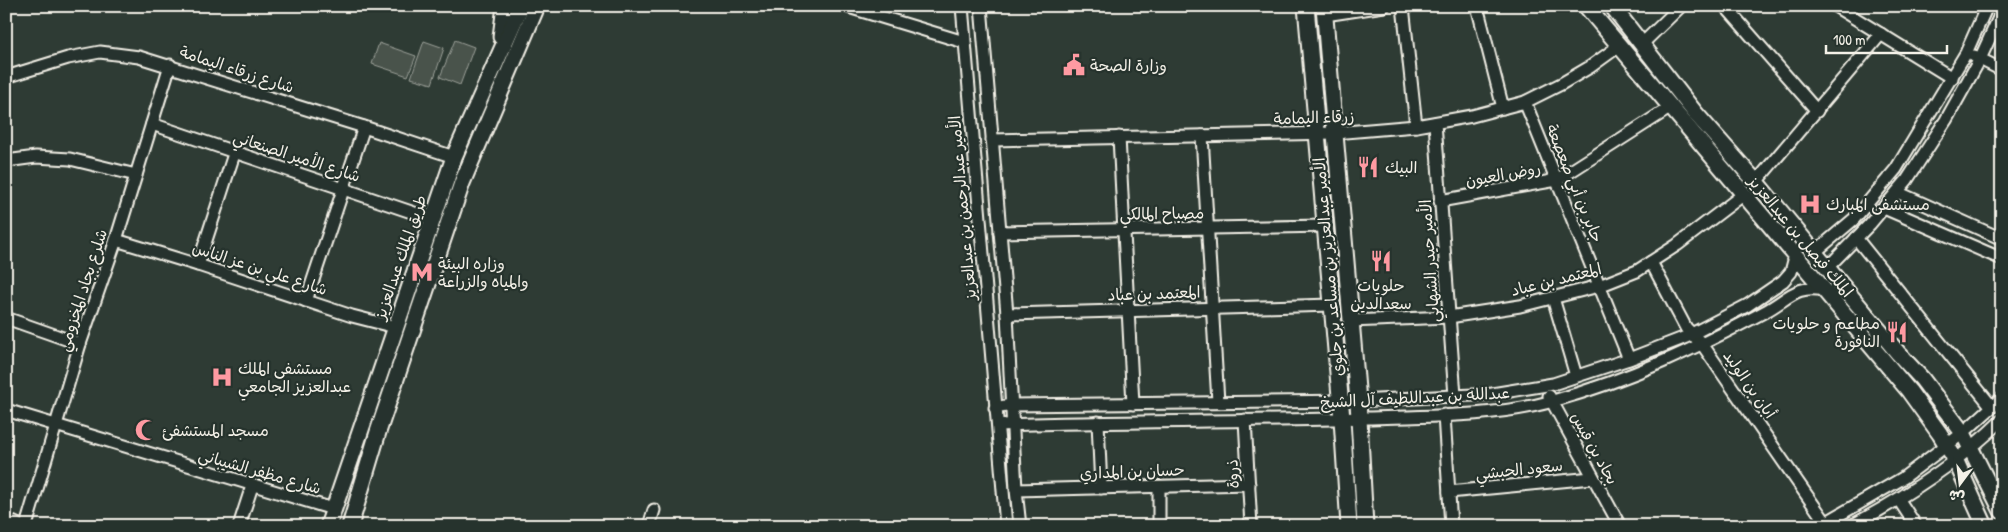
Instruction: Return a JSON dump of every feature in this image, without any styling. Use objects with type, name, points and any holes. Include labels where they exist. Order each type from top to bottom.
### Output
[{"type":"main road","points":[[493,67],[506,6]]},
{"type":"main road","name":"طريق الملك عبدالعزيز","points":[[328,526],[454,157],[521,6]]},
{"type":"main road","points":[[350,526],[378,432],[462,183],[537,6]]},
{"type":"main road","name":"الأمير عبدالعزيز بن مساعد بن جلوي","points":[[1306,6],[1342,419],[1349,526]]},
{"type":"main road","name":"الملك فيصل بن عبدالعزيز","points":[[1586,6],[1744,194],[1794,257],[1909,391],[1955,459],[1985,526]]},
{"type":"main road","name":"الملك فيصل بن عبدالعزيز","points":[[1612,6],[1696,114],[1756,182],[1898,353],[1922,379],[1963,433],[2002,511]]},
{"type":"main road","name":"الأمير عبدالعزيز بن مساعد بن جلوي","points":[[1325,11],[1358,401],[1365,526]]},
{"type":"street","points":[[845,6],[964,42]]},
{"type":"street","name":"الأمير عبدالرحمن بن عبدالعزيز","points":[[962,6],[998,426]]},
{"type":"street","points":[[981,6],[1007,314],[1016,490],[1020,526]]},
{"type":"street","points":[[1325,11],[1384,6]]},
{"type":"street","points":[[1403,6],[1416,126]]},
{"type":"street","points":[[1477,6],[1503,108]]},
{"type":"street","points":[[1642,44],[1681,6]]},
{"type":"street","points":[[1725,6],[1817,111]]},
{"type":"street","points":[[1835,6],[1952,78]]},
{"type":"street","points":[[1815,252],[1854,219],[1896,169],[1966,53],[1986,6]]},
{"type":"street","points":[[1828,267],[1884,208],[1907,180],[1946,120],[1980,59],[2002,11]]},
{"type":"street","points":[[1756,182],[1881,34]]},
{"type":"street","name":"زرقاء اليمامة","points":[[992,140],[1317,134],[1416,126],[1472,116],[1525,102],[1569,80],[1619,46]]},
{"type":"street","name":"شارع زرقاء اليمامة","points":[[6,77],[68,58],[100,52],[139,56],[454,157]]},
{"type":"street","points":[[1966,53],[2002,70]]},
{"type":"street","name":"شلرع بجاد المخزومي","points":[[26,526],[80,344],[116,240],[170,65]]},
{"type":"street","name":"جابر بن أبي صعصعة","points":[[1525,102],[1629,359]]},
{"type":"street","name":"روض العيون","points":[[1440,201],[1557,180],[1671,107]]},
{"type":"street","name":"الأمير حيدر الشهابي","points":[[1435,123],[1455,396]]},
{"type":"street","name":"شارع الأمير الصنعاني","points":[[152,124],[234,154],[345,188],[432,219]]},
{"type":"street","points":[[306,301],[364,127]]},
{"type":"street","points":[[1202,136],[1218,402]]},
{"type":"street","points":[[1119,138],[1133,404]]},
{"type":"street","points":[[198,265],[234,154]]},
{"type":"street","points":[[6,162],[36,157],[70,159],[136,175]]},
{"type":"street","points":[[1897,192],[2002,239]]},
{"type":"street","name":"المعتمد بن عباد","points":[[1350,321],[1449,317],[1520,306],[1600,286],[1637,271],[1677,245],[1744,194]]},
{"type":"street","points":[[1884,208],[2002,259]]},
{"type":"street","name":"مصباح المالكي","points":[[1000,232],[1325,226]]},
{"type":"street","points":[[1839,231],[1844,239],[1854,240],[1992,407]]},
{"type":"street","name":"شارع علي بن عز الناس","points":[[116,240],[395,328]]},
{"type":"street","name":"عبدالله بن عبداللطيف آل الشيخ","points":[[995,408],[1011,405],[1358,401],[1492,394],[1544,385],[1629,359],[1693,334],[1748,305],[1783,281],[1791,272],[1794,257]]},
{"type":"street","name":"أبان بن الوليد","points":[[1651,262],[1686,328],[1702,344],[1823,524]]},
{"type":"street","points":[[1774,287],[1780,291],[1784,300]]},
{"type":"street","name":"عبدالله بن عبداللطيف آل الشيخ","points":[[998,426],[1098,422],[1342,419],[1444,415],[1523,407],[1552,401],[1615,382],[1675,358],[1803,288],[1823,290]]},
{"type":"street","points":[[1553,298],[1576,376]]},
{"type":"street","name":"المعتمد بن عباد","points":[[1007,314],[1332,304]]},
{"type":"street","points":[[6,318],[80,344]]},
{"type":"street","name":"بجاد بن قيس","points":[[1544,385],[1592,478],[1620,526]]},
{"type":"street","points":[[1823,524],[1903,478],[1963,433],[2002,398]]},
{"type":"street","name":"شارع مظفر الشيباني","points":[[6,410],[333,509]]},
{"type":"street","points":[[1444,415],[1451,526]]},
{"type":"street","name":"ذروة","points":[[1245,420],[1251,526]]},
{"type":"street","points":[[1098,422],[1101,488]]},
{"type":"street","points":[[1851,526],[1899,500],[2001,423]]},
{"type":"street","points":[[998,426],[1006,526]]},
{"type":"street","name":"سعود الحبشي","points":[[1449,492],[1592,478]]},
{"type":"street","name":"حسان بن المداري","points":[[1016,490],[1249,484]]},
{"type":"street","points":[[239,526],[252,486]]},
{"type":"street","points":[[1159,526],[1160,486]]},
{"type":"street","points":[[1899,500],[1916,526]]},
{"type":"street","points":[[649,526],[654,510]]},
{"type":"street","points":[[6,519],[21,526]]},
{"type":"shaded area","points":[[455,40],[474,47],[460,85],[440,77]]},
{"type":"shaded area","points":[[424,41],[444,48],[432,84],[411,78]]},
{"type":"shaded area","points":[[379,43],[416,56],[408,76],[372,64]]},
{"type":"place","name":"وزارة الصحة","points":[[1074,65]]},
{"type":"place","name":"البيك","points":[[1368,167]]},
{"type":"place","name":"مستشفى المبارك","points":[[1810,204]]},
{"type":"place","name":"حلويات سعدالدين","points":[[1381,261]]},
{"type":"place","name":"وزاره البيئة والمياه والزراعة","points":[[422,272]]},
{"type":"place","name":"مطاعم و حلويات النافورة","points":[[1897,332]]},
{"type":"place","name":"مستشفى الملك عبدالعزيز الجامعي","points":[[222,377]]},
{"type":"place","name":"مسجد المستشفئ","points":[[146,430]]}]
